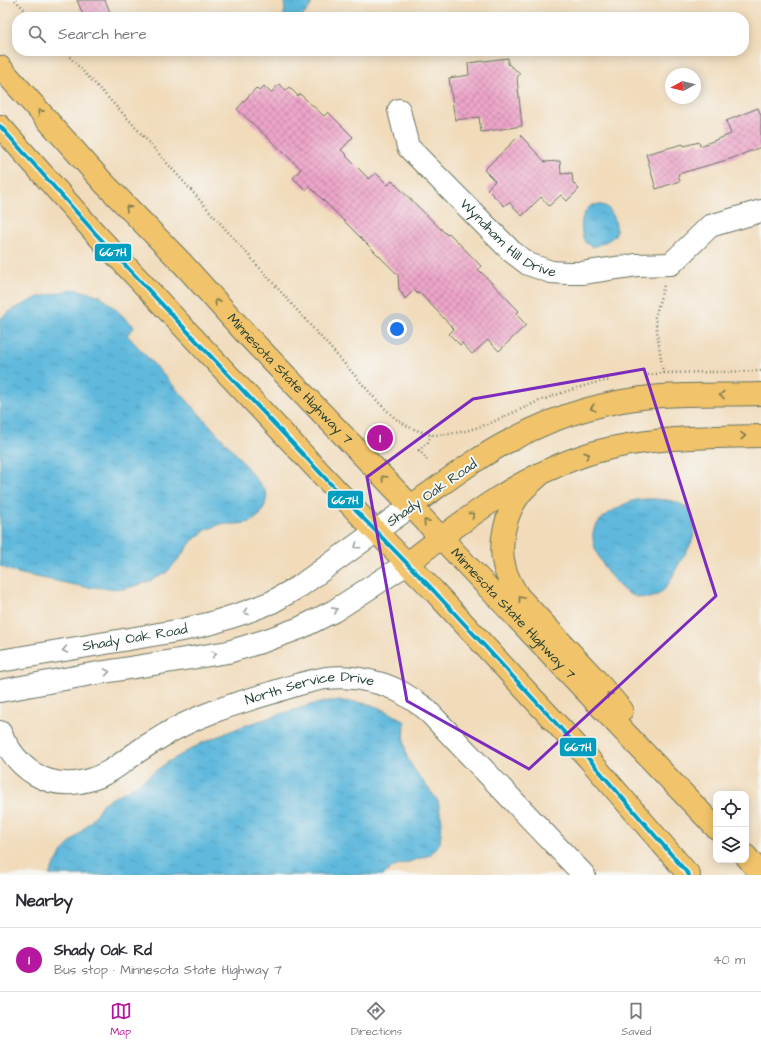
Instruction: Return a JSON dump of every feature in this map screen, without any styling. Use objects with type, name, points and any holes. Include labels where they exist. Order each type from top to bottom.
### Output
[{"type":"main road","name":"Minnesota State Highway 7","points":[[0,67],[102,181],[183,264],[245,333],[715,827]]},
{"type":"main road","points":[[0,126],[95,233],[408,563],[588,758],[689,875]]},
{"type":"main road","name":"Shady Oak Road","points":[[411,506],[472,463],[512,439],[540,425],[567,415],[626,401],[660,396],[761,394]]},
{"type":"main road","name":"Shady Oak Road","points":[[408,563],[484,506],[514,487],[564,463],[596,452],[638,443],[683,438],[761,436]]},
{"type":"main road","points":[[542,473],[520,494],[509,513],[504,529],[503,556],[510,582],[519,597],[596,680],[713,817]]},
{"type":"main road","points":[[749,861],[761,874]]},
{"type":"street","name":"Wyndham Hill Drive","points":[[399,110],[408,147],[511,251],[528,264],[551,272],[582,273],[637,264],[671,264]]},
{"type":"street","points":[[671,264],[710,226],[761,211]]},
{"type":"street","name":"Shady Oak Road","points":[[0,661],[182,630],[212,623],[246,612],[272,602],[300,586],[377,532],[411,506]]},
{"type":"street","name":"Shady Oak Road","points":[[0,691],[86,675],[228,652],[264,641],[300,628],[334,611],[408,563]]},
{"type":"street","name":"North Service Drive","points":[[0,732],[6,744],[17,759],[31,773],[44,780],[74,783],[88,781],[112,771],[162,736],[195,719],[249,699],[298,684],[327,678],[348,678],[375,682],[398,690],[425,708],[584,875]]},
{"type":"path","points":[[15,0],[27,12]]},
{"type":"path","points":[[69,56],[129,120],[380,404],[396,419],[411,428],[431,435],[466,431],[488,424],[552,396],[594,383],[614,380]]},
{"type":"path","points":[[663,372],[654,317],[671,264]]},
{"type":"path","points":[[642,375],[663,372],[761,371]]},
{"type":"path","points":[[426,460],[419,450],[428,442],[431,435]]},
{"type":"highlighted area","points":[[644,369],[716,596],[529,769],[407,701],[367,477],[473,399]]},
{"type":"water","points":[[284,0],[312,0],[310,7],[306,12],[285,11]]},
{"type":"water","points":[[592,205],[602,205],[608,208],[616,223],[616,232],[614,237],[592,247],[585,242],[581,227],[585,212]]},
{"type":"water","points":[[75,289],[101,296],[135,327],[127,335],[237,455],[264,489],[267,496],[265,505],[260,515],[251,522],[221,524],[206,530],[192,541],[167,572],[148,582],[124,589],[85,587],[17,573],[0,566],[0,319],[12,310],[39,297]]},
{"type":"water","points":[[636,500],[668,500],[686,507],[693,518],[694,535],[670,582],[661,593],[650,598],[642,598],[633,596],[626,592],[607,572],[597,552],[593,534],[598,523],[607,514],[619,507]]},
{"type":"water","points":[[330,701],[361,703],[378,707],[405,722],[404,742],[407,757],[415,771],[438,801],[442,822],[440,843],[430,855],[391,868],[384,875],[49,875],[62,852],[92,820],[103,803],[135,786],[168,762],[202,743],[243,726],[310,705]]},
{"type":"building","points":[[77,0],[105,0],[110,12],[82,12]]},
{"type":"building","points":[[508,58],[508,64],[520,73],[517,78],[522,126],[481,132],[479,117],[455,120],[449,78],[469,75],[468,63]]},
{"type":"building","points":[[279,84],[286,90],[289,87],[298,96],[300,94],[324,116],[328,112],[353,137],[341,150],[347,155],[346,156],[369,179],[376,173],[388,185],[392,181],[447,235],[449,233],[481,266],[478,269],[519,311],[516,314],[526,325],[499,351],[488,340],[472,354],[462,343],[460,345],[449,334],[454,329],[420,293],[418,294],[414,290],[405,299],[399,289],[398,275],[309,186],[306,190],[293,178],[301,169],[237,109],[256,88],[259,91],[264,86],[271,93]]},
{"type":"building","points":[[758,108],[761,116],[761,147],[730,159],[678,174],[680,181],[656,189],[646,154],[683,144],[684,146],[699,142],[700,146],[731,134],[726,121]]},
{"type":"building","points":[[520,135],[545,162],[560,161],[561,174],[572,173],[573,183],[579,189],[567,201],[561,195],[549,206],[541,197],[522,216],[509,202],[504,206],[487,189],[495,181],[484,170]]},
{"type":"transit line","name":"667H","points":[[0,126],[95,233],[358,513],[433,590],[588,758],[689,875]]},
{"type":"place","name":"Shady Oak Rd","points":[[380,438]]}]
